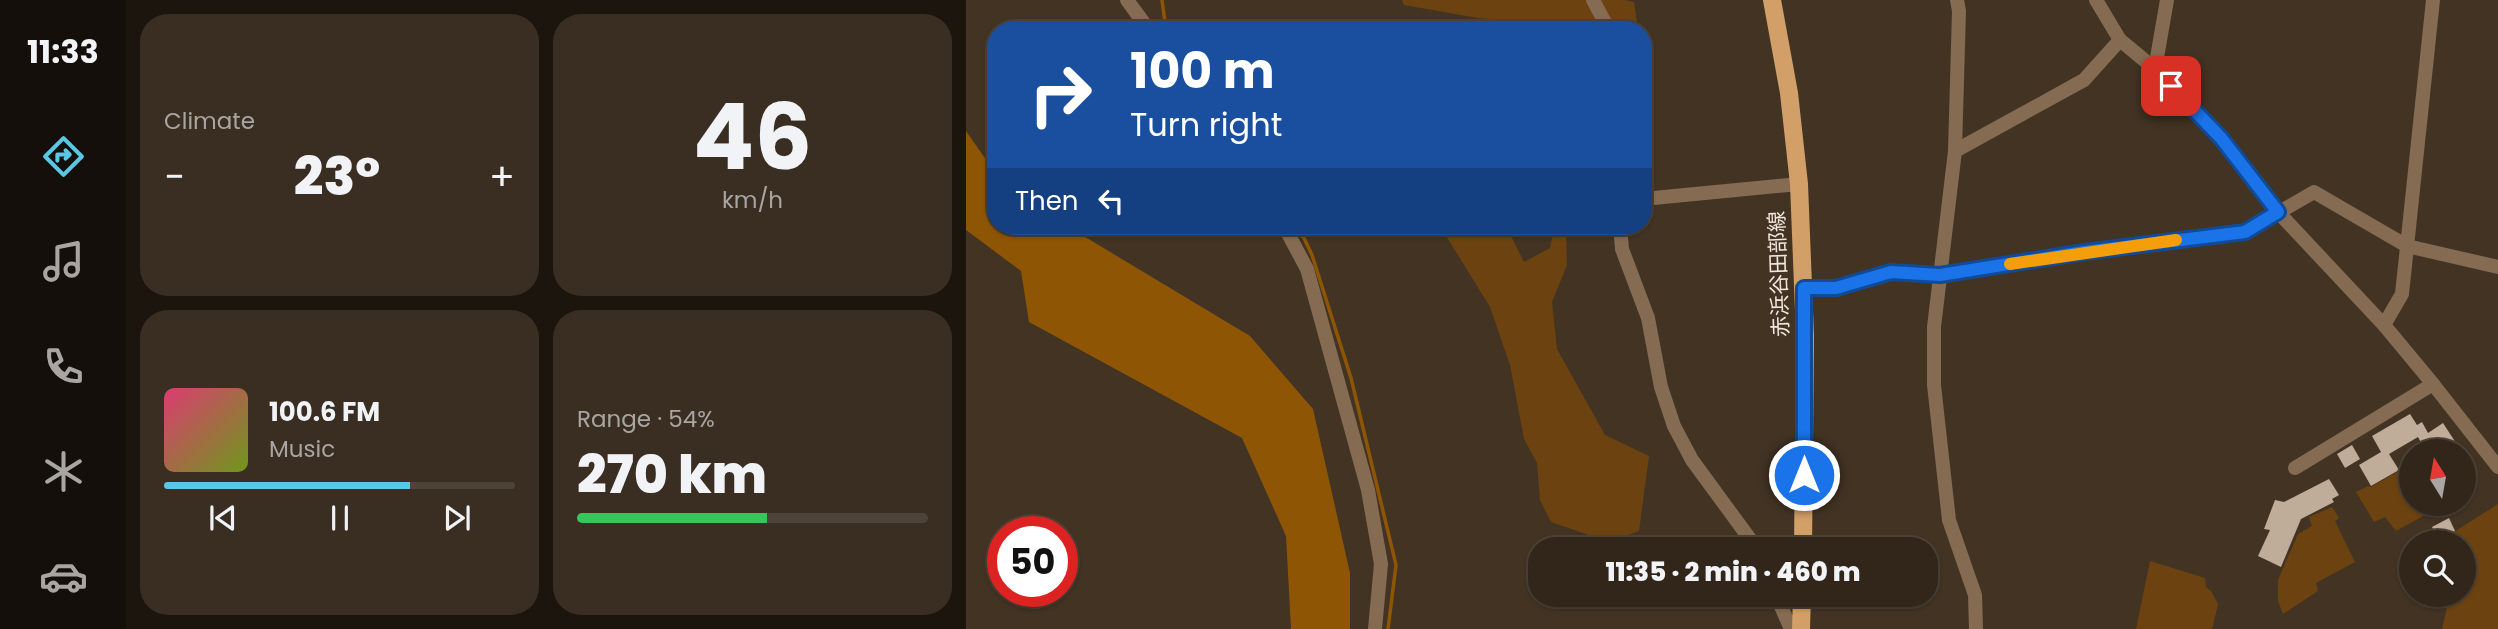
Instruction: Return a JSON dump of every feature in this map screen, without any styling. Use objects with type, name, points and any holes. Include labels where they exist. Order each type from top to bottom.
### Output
[{"type":"main road","name":"赤浜谷田部線","points":[[1772,0],[1793,118],[1799,184],[1804,288],[1804,537]]},
{"type":"main road","points":[[1801,629],[1802,607]]},
{"type":"street","points":[[1126,0],[1142,21]]},
{"type":"street","points":[[1593,0],[1604,21]]},
{"type":"street","points":[[1957,0],[1959,11],[1955,151],[1934,327],[1935,393],[1949,520],[1975,594],[1976,629]]},
{"type":"street","points":[[2096,0],[2120,40],[2155,69],[2221,138],[2278,212],[2384,325],[2498,467]]},
{"type":"street","points":[[2155,69],[2167,0]]},
{"type":"street","points":[[2384,325],[2402,294],[2433,0]]},
{"type":"street","points":[[1955,151],[2084,79],[2120,40]]},
{"type":"street","points":[[1652,198],[1799,184]]},
{"type":"street","points":[[1804,288],[1836,288],[1891,272],[1940,275],[2084,252],[2245,232],[2314,192],[2407,246],[2498,267]]},
{"type":"street","points":[[1289,235],[1307,269],[1368,489],[1381,564],[1375,629]]},
{"type":"street","points":[[1621,235],[1622,249],[1648,318],[1661,387],[1674,426],[1692,460],[1748,537]]},
{"type":"street","points":[[2295,468],[2433,384]]},
{"type":"street","points":[[1781,607],[1791,629]]},
{"type":"shaded area","points":[[1402,0],[1625,0],[1634,2],[1637,21],[1516,21],[1478,18],[1404,5]]},
{"type":"shaded area","points":[[966,131],[987,161],[987,235],[1082,235],[1250,336],[1313,409],[1350,573],[1350,629],[1291,629],[1286,536],[1242,438],[1029,322],[1021,271],[966,230]]},
{"type":"shaded area","points":[[1446,235],[1510,235],[1524,262],[1550,248],[1553,235],[1566,235],[1567,265],[1552,302],[1557,349],[1605,435],[1649,456],[1639,531],[1623,537],[1601,537],[1551,522],[1540,500],[1537,463],[1524,439],[1510,365],[1490,307]]},
{"type":"shaded area","points":[[2399,471],[2399,516],[2423,516],[2396,531],[2385,517],[2374,522],[2356,492],[2371,487]]},
{"type":"shaded area","points":[[2498,504],[2498,629],[2442,629],[2447,607],[2476,607],[2476,530],[2457,530]]},
{"type":"shaded area","points":[[2332,507],[2339,518],[2335,521],[2355,562],[2316,583],[2318,591],[2283,614],[2278,601],[2278,580],[2298,534],[2312,526],[2309,517]]},
{"type":"shaded area","points":[[2150,561],[2205,578],[2206,587],[2218,604],[2212,629],[2136,629]]},
{"type":"building","points":[[2410,414],[2417,425],[2422,422],[2428,433],[2443,423],[2453,439],[2399,439],[2399,448],[2389,454],[2399,470],[2371,486],[2359,465],[2381,452],[2372,436]]},
{"type":"building","points":[[2352,445],[2360,459],[2345,468],[2337,454]]},
{"type":"building","points":[[2329,479],[2339,495],[2332,499],[2334,502],[2301,519],[2281,567],[2258,556],[2270,530],[2264,529],[2275,500],[2284,502]]},
{"type":"building","points":[[2449,518],[2455,530],[2434,530],[2432,527]]},
{"type":"waterway","points":[[1162,0],[1165,21]]},
{"type":"waterway","points":[[1301,235],[1312,255],[1351,378],[1396,565],[1388,629]]},
{"type":"slow traffic","points":[[2010,264],[2176,240]]},
{"type":"route","points":[[1804,475],[1804,288],[1836,288],[1891,272],[1940,275],[2084,252],[2245,232],[2264,223],[2278,212],[2221,138],[2171,86]]}]
